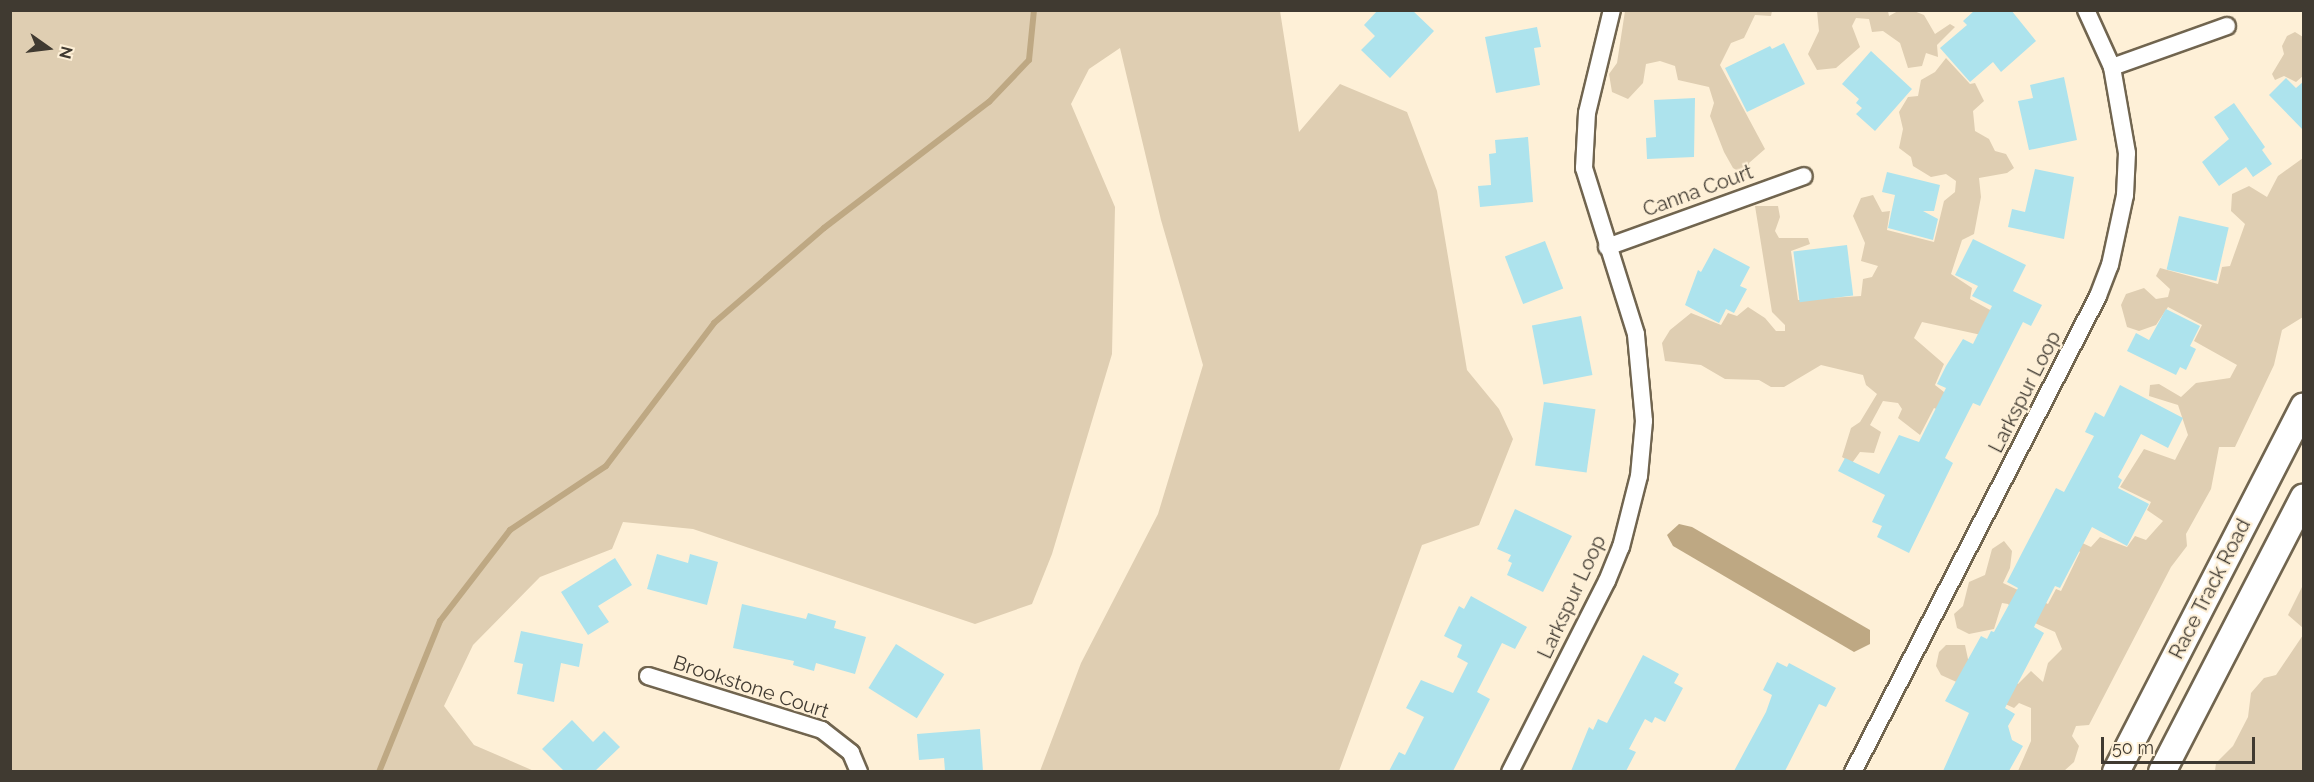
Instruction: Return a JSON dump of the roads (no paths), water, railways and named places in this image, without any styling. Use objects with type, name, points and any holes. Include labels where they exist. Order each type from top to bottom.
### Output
[{"type":"main road","name":"Race Track Road","points":[[2116,771],[2304,406]]},
{"type":"main road","name":"Race Track Road","points":[[2162,771],[2304,497]]},
{"type":"street","name":"Larkspur Loop","points":[[1510,771],[1607,581],[1628,522],[1639,476],[1644,421],[1643,379],[1636,334],[1586,177],[1584,141],[1612,10]]},
{"type":"street","name":"Larkspur Loop","points":[[1853,771],[2098,296],[2110,265],[2125,195],[2127,153],[2112,67],[2085,10]]},
{"type":"street","points":[[2112,67],[2227,26]]},
{"type":"street","name":"Canna Court","points":[[1607,247],[1804,176]]},
{"type":"street","name":"Brookstone Court","points":[[648,676],[822,730],[851,753],[859,771]]},
{"type":"waterway","points":[[379,772],[440,621],[510,530],[606,466],[714,323],[824,228],[989,102],[1029,60],[1034,10]]}]
